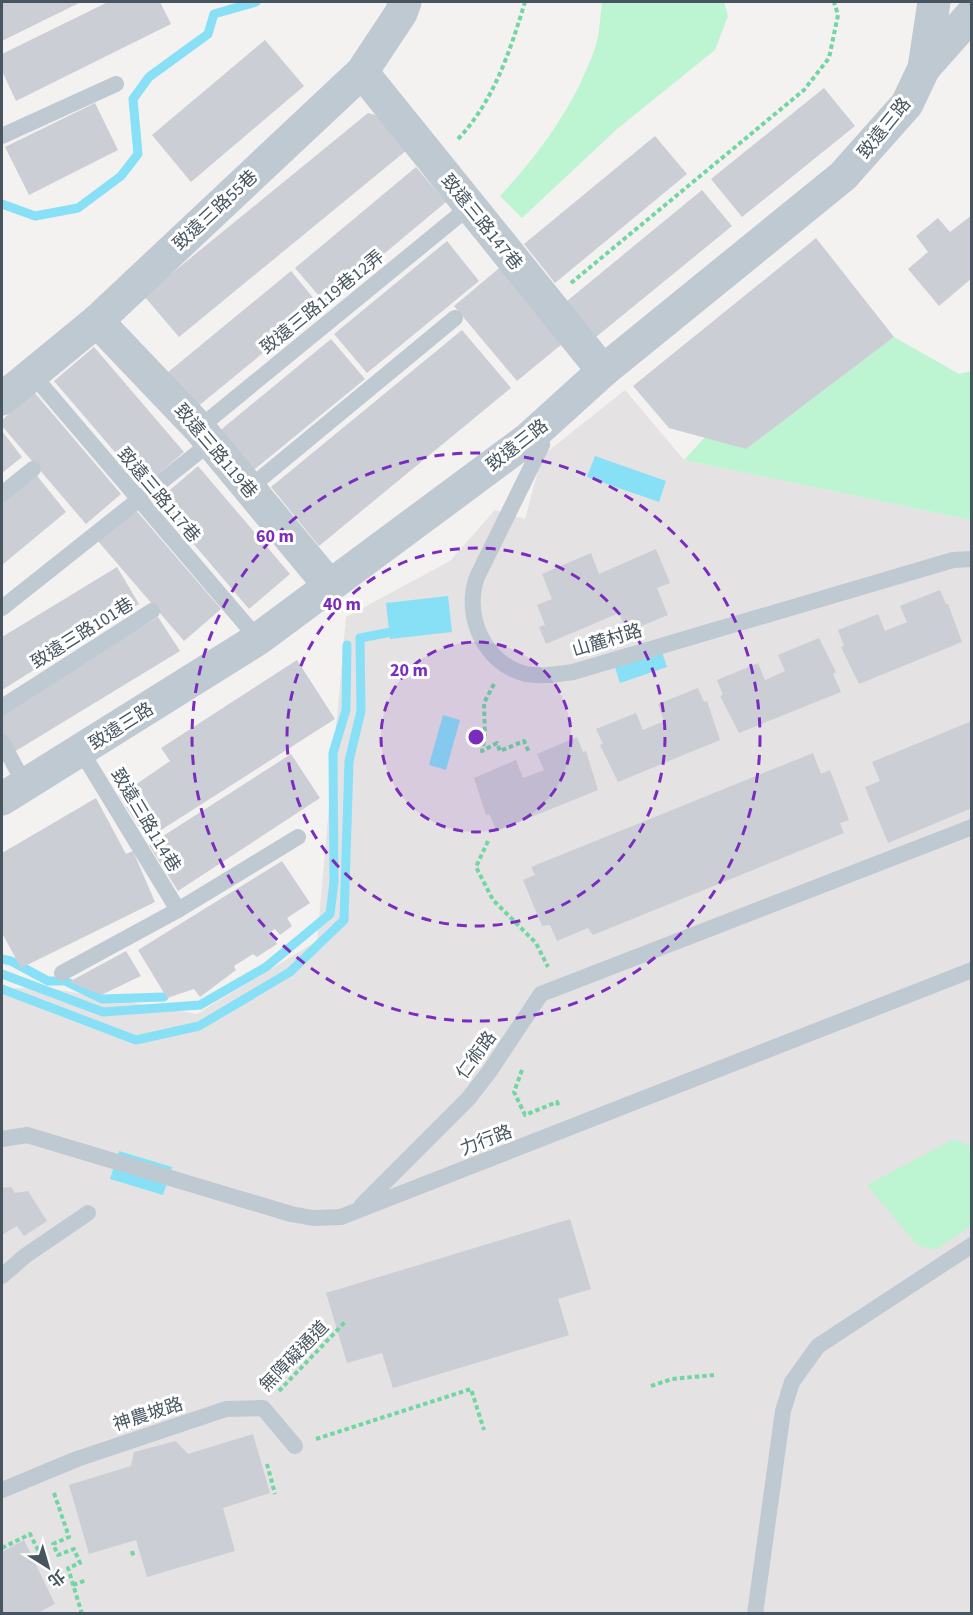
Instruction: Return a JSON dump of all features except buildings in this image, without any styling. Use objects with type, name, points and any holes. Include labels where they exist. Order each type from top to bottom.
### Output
[{"type":"street","name":"致遠三路55巷","points":[[2,399],[97,321],[362,72],[401,13],[405,2]]},
{"type":"street","name":"致遠三路","points":[[13,792],[258,639],[532,435],[603,371],[843,176],[907,104],[924,68],[934,2]]},
{"type":"street","points":[[924,68],[972,14]]},
{"type":"street","name":"致遠三路147巷","points":[[362,72],[603,371]]},
{"type":"street","name":"致遠三路119巷","points":[[97,321],[204,436],[329,585]]},
{"type":"lane","points":[[2,136],[116,84]]},
{"type":"lane","name":"致遠三路119巷12弄","points":[[2,608],[138,501],[204,436],[469,207]]},
{"type":"lane","points":[[248,489],[455,318]]},
{"type":"lane","name":"致遠三路117巷","points":[[33,375],[138,501],[258,639]]},
{"type":"lane","points":[[504,665],[490,652],[476,625],[472,594],[477,577],[542,445],[532,435]]},
{"type":"lane","points":[[2,494],[33,469]]},
{"type":"lane","name":"山麓村路","points":[[504,665],[537,675],[573,672],[952,560],[972,559]]},
{"type":"lane","name":"致遠三路101巷","points":[[2,707],[152,611]]},
{"type":"lane","points":[[2,742],[13,792]]},
{"type":"lane","name":"致遠三路114巷","points":[[81,751],[178,910]]},
{"type":"lane","name":"仁術路","points":[[355,1211],[468,1099],[489,1072],[541,994],[972,827]]},
{"type":"lane","points":[[62,973],[178,910],[298,837]]},
{"type":"lane","name":"力行路","points":[[2,1139],[27,1135],[313,1218],[341,1216],[972,970]]},
{"type":"lane","points":[[2,1276],[25,1256],[88,1213]]},
{"type":"lane","points":[[755,1614],[785,1402],[792,1382],[818,1346],[972,1245]]},
{"type":"lane","points":[[262,1408],[295,1446]]},
{"type":"lane","name":"神農坡路","points":[[2,1491],[77,1459],[226,1409],[262,1408]]},
{"type":"path","points":[[435,164],[478,118],[509,54],[525,2]]},
{"type":"path","points":[[548,303],[804,90],[829,58],[838,15],[834,2]]},
{"type":"path","points":[[504,665],[484,703],[485,736],[482,752],[497,744],[500,751],[524,741],[529,753]]},
{"type":"path","points":[[488,842],[476,867],[493,900],[536,943],[559,988]]},
{"type":"path","points":[[525,1060],[514,1092],[525,1115],[557,1102]]},
{"type":"path","name":"無障礙通道","points":[[262,1408],[345,1322]]},
{"type":"path","points":[[651,1386],[672,1379],[714,1375]]},
{"type":"path","points":[[295,1446],[471,1389],[484,1430]]},
{"type":"path","points":[[267,1464],[275,1494]]},
{"type":"path","points":[[47,1472],[69,1537],[53,1544],[58,1555],[74,1549],[80,1563],[68,1568],[82,1614]]},
{"type":"path","points":[[2,1548],[30,1534],[45,1564]]},
{"type":"path","points":[[132,1551],[134,1558]]},
{"type":"path","points":[[73,1585],[87,1580]]},
{"type":"shaded area","points":[[625,390],[684,460],[971,520],[971,1613],[2,1613],[2,989],[43,987],[197,1014],[317,941],[346,617],[450,561],[495,510],[525,519],[542,456]]},
{"type":"green space","points":[[602,2],[724,2],[728,16],[715,50],[617,129],[522,218],[500,196],[543,145],[577,89],[597,43]]},
{"type":"green space","points":[[894,337],[959,374],[971,371],[971,520],[684,460],[705,437],[746,449]]},
{"type":"green space","points":[[954,1139],[971,1146],[971,1226],[935,1250],[917,1245],[867,1185]]},
{"type":"water","points":[[595,456],[666,481],[659,502],[587,477]]},
{"type":"water","points":[[448,596],[452,632],[390,639],[386,603]]},
{"type":"water","points":[[662,652],[667,667],[620,683],[615,667]]},
{"type":"water","points":[[443,715],[460,720],[446,770],[429,765]]},
{"type":"water","points":[[119,1151],[172,1167],[163,1195],[110,1179]]},
{"type":"waterway","points":[[2,204],[35,216],[78,208],[121,176],[138,154],[133,99],[149,77],[208,34],[214,14],[256,2]]},
{"type":"waterway","points":[[2,989],[136,1040],[199,1026],[290,972],[344,920],[349,761],[361,711],[360,638],[391,632]]},
{"type":"waterway","points":[[2,974],[103,1012],[200,1005],[266,967],[330,914],[334,882],[333,753],[346,710],[347,645]]},
{"type":"waterway","points":[[2,959],[11,961],[48,981],[65,981],[102,999],[164,997]]}]
